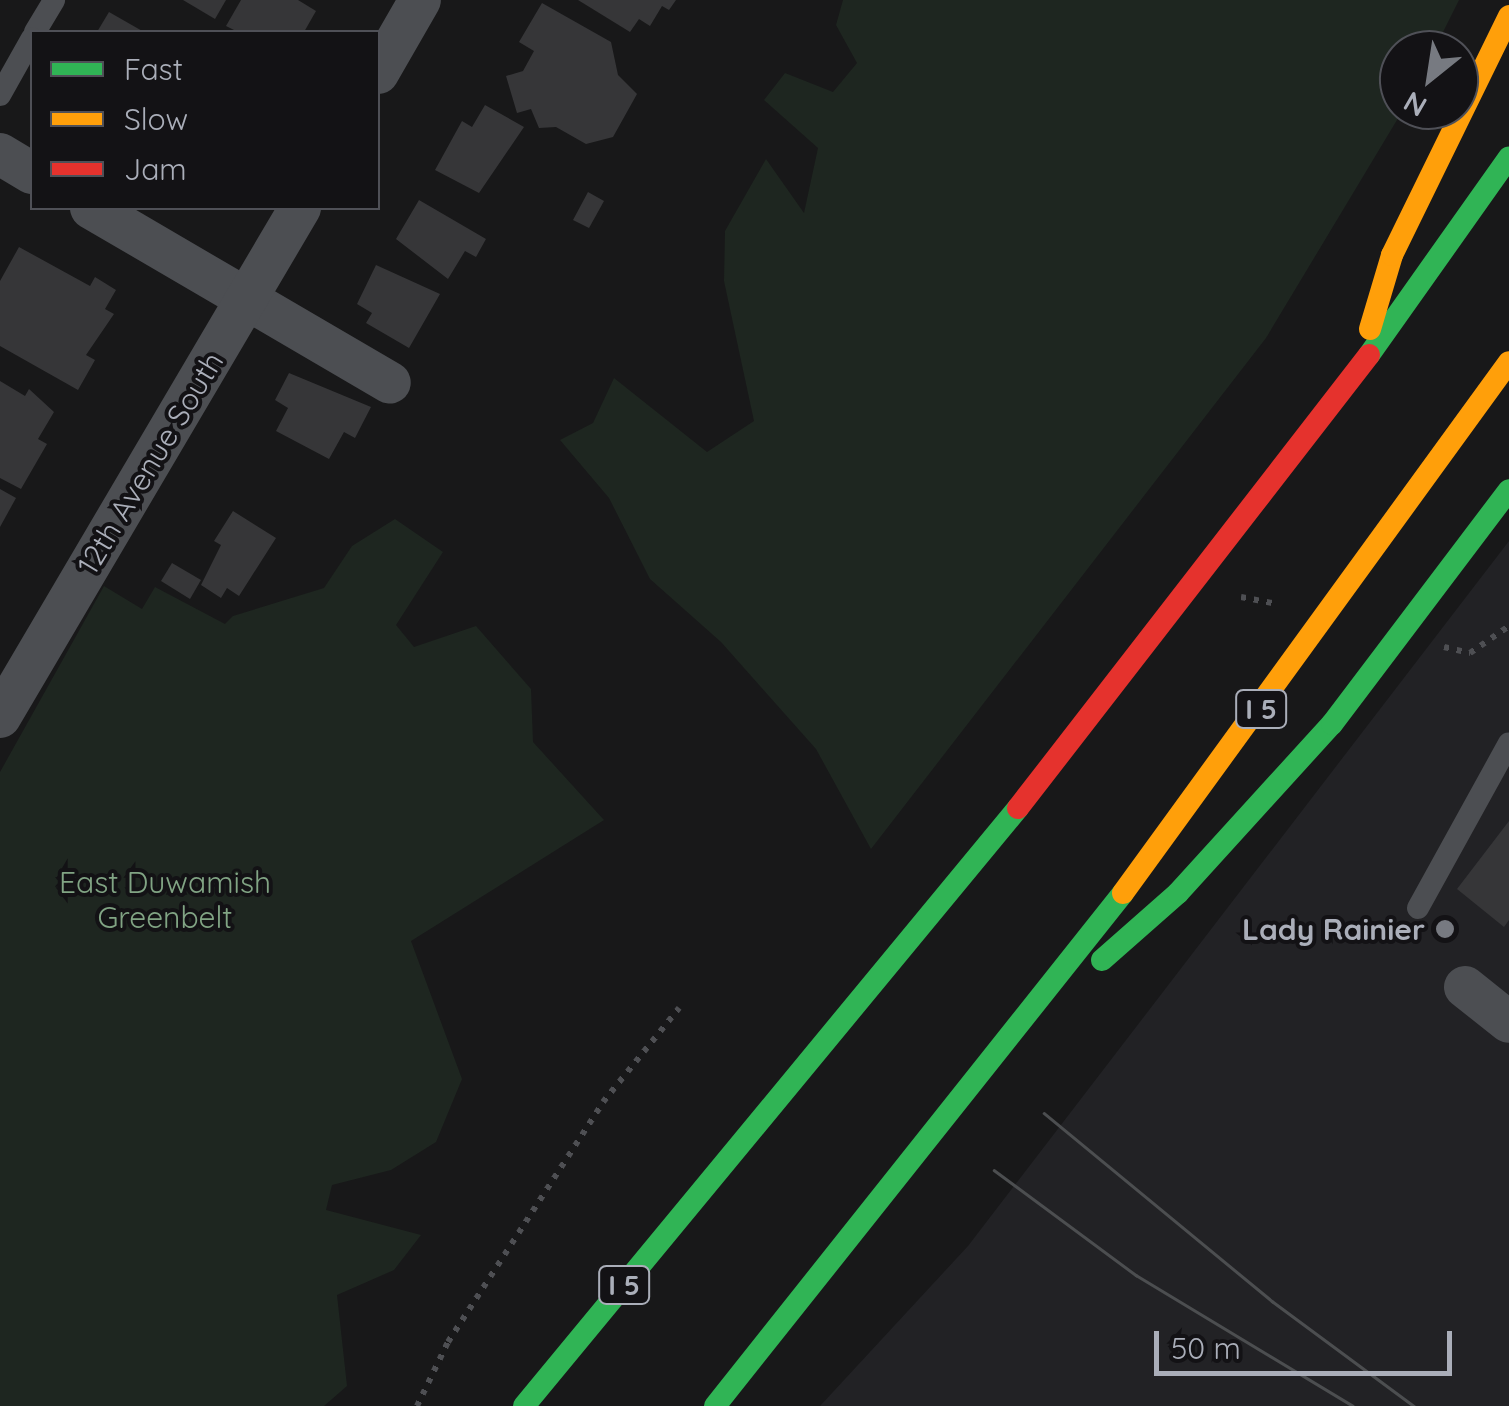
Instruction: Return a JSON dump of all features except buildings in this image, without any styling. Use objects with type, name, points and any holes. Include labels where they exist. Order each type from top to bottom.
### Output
[{"type":"highway","points":[[1357,370],[1392,255],[1450,147],[1509,16]]},
{"type":"highway","points":[[1450,147],[1509,55]]},
{"type":"highway","name":"I 5","points":[[524,1406],[1008,821],[1323,420],[1509,157]]},
{"type":"highway","name":"I 5","points":[[716,1406],[1002,1048],[1234,746],[1509,362]]},
{"type":"highway","points":[[1002,1048],[1178,893],[1284,777],[1417,619],[1509,490]]},
{"type":"street","points":[[380,70],[420,0]]},
{"type":"street","points":[[0,154],[30,172]]},
{"type":"street","points":[[94,210],[390,383]]},
{"type":"street","name":"12th Avenue South","points":[[0,717],[299,210]]},
{"type":"lane","points":[[37,30],[54,0]]},
{"type":"lane","points":[[0,95],[30,42]]},
{"type":"lane","points":[[1418,908],[1509,744]]},
{"type":"path","points":[[1438,646],[1470,653],[1509,626]]},
{"type":"path","points":[[416,1406],[448,1342],[603,1102],[679,1008]]},
{"type":"shaded area","points":[[1509,541],[1509,1406],[820,1406],[968,1246]]},
{"type":"green space","points":[[843,0],[1459,0],[1444,30],[1379,30],[1379,130],[1391,130],[1266,338],[871,849],[816,749],[721,642],[650,579],[609,498],[560,440],[593,423],[614,378],[707,452],[754,421],[724,281],[725,231],[766,159],[804,213],[818,148],[764,100],[785,73],[833,92],[857,63],[836,25]]},
{"type":"green space","name":"East Duwamish Greenbelt","points":[[395,519],[443,552],[396,625],[414,647],[476,626],[531,689],[533,742],[604,820],[411,941],[462,1079],[436,1142],[391,1170],[332,1185],[326,1210],[421,1235],[394,1270],[337,1295],[347,1386],[324,1406],[0,1406],[0,772],[104,586],[142,609],[155,587],[225,624],[233,616],[324,588],[352,546]]},
{"type":"tram line","points":[[1044,1113],[1272,1301],[1414,1406]]},
{"type":"tram line","points":[[994,1170],[1136,1275],[1353,1406]]},
{"type":"traffic: fast","points":[[1369,355],[1509,157]]},
{"type":"traffic: fast","points":[[1102,960],[1178,893],[1332,724],[1509,490]]},
{"type":"traffic: fast","points":[[524,1406],[1018,808]]},
{"type":"traffic: fast","points":[[715,1406],[1123,893]]},
{"type":"traffic: slow","points":[[1370,329],[1392,255],[1509,16]]},
{"type":"traffic: slow","points":[[1123,893],[1509,362]]},
{"type":"traffic: jam","points":[[1018,808],[1369,355]]},
{"type":"place","name":"Lady Rainier","points":[[1445,929]]}]
